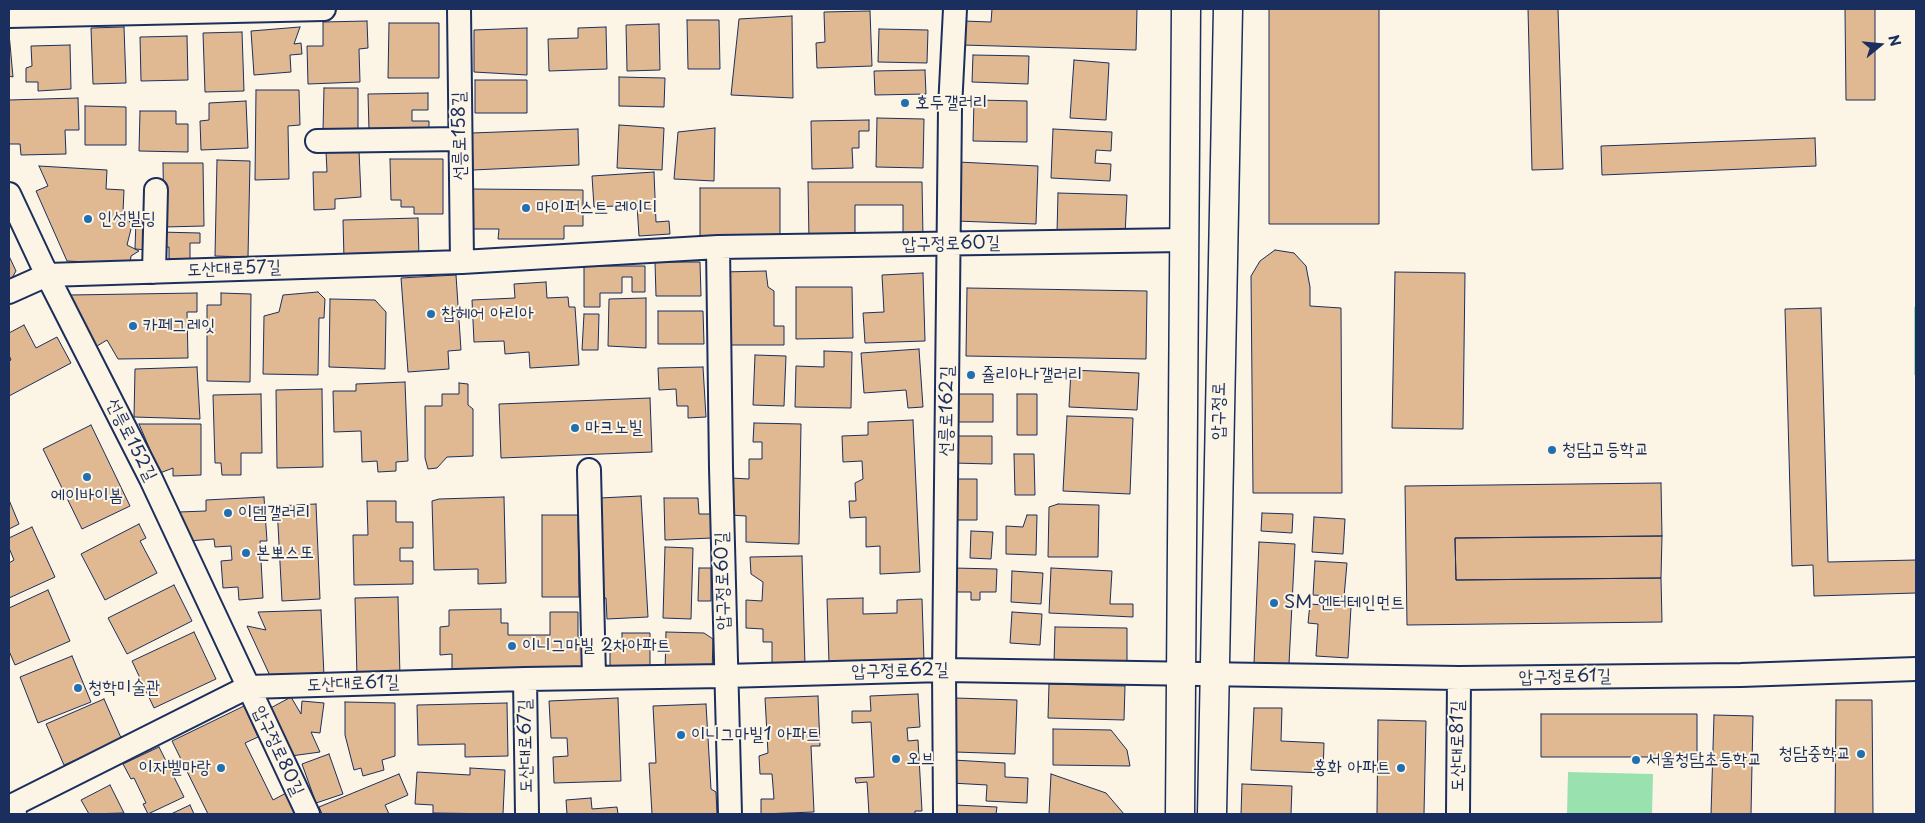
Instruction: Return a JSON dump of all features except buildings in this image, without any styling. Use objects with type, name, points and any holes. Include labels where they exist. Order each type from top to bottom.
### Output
[{"type":"main road","name":"압구정로","points":[[1180,814],[1186,9]]},
{"type":"main road","name":"압구정로","points":[[1212,814],[1228,9]]},
{"type":"main road","points":[[9,807],[12,814]]},
{"type":"street","points":[[9,16],[324,9]]},
{"type":"street","name":"선릉로158길","points":[[459,9],[462,262]]},
{"type":"street","name":"선릉로162길","points":[[945,814],[944,670],[950,108],[955,9]]},
{"type":"street","points":[[317,141],[460,139]]},
{"type":"street","points":[[154,272],[156,190]]},
{"type":"street","name":"선릉로152길","points":[[9,194],[47,275],[151,479],[248,687]]},
{"type":"street","name":"압구정로60길","points":[[462,262],[718,247],[1184,240]]},
{"type":"street","name":"압구정로60길","points":[[718,247],[725,676]]},
{"type":"street","name":"도산대로57길","points":[[9,292],[47,275],[462,262]]},
{"type":"street","points":[[589,470],[594,677]]},
{"type":"street","name":"압구정로62길","points":[[725,676],[944,670],[1214,675]]},
{"type":"street","name":"압구정로61길","points":[[1214,675],[1458,678],[1742,675],[1916,670]]},
{"type":"street","points":[[725,676],[730,814]]},
{"type":"street","name":"도산대로61길","points":[[9,807],[248,687],[594,677],[725,676]]},
{"type":"street","name":"도산대로81길","points":[[1458,678],[1458,814]]},
{"type":"street","name":"도산대로67길","points":[[525,679],[527,814]]},
{"type":"street","name":"압구정로80길","points":[[248,687],[308,814]]},
{"type":"green space","points":[[1914,307],[1916,307],[1916,375],[1914,375]]},
{"type":"green space","points":[[1568,772],[1653,774],[1652,814],[1567,814]]},
{"type":"place","name":"호두갤러리","points":[[905,103]]},
{"type":"place","name":"마이퍼스트 레이디","points":[[526,208]]},
{"type":"place","name":"인성빌딩","points":[[88,219]]},
{"type":"place","name":"찹헤어 아리아","points":[[431,314]]},
{"type":"place","name":"카페그레잇","points":[[133,326]]},
{"type":"place","name":"쥴리아나갤러리","points":[[971,375]]},
{"type":"place","name":"마크노빌","points":[[575,428]]},
{"type":"place","name":"청담고등학교","points":[[1552,450]]},
{"type":"place","name":"에이바이봄","points":[[87,477]]},
{"type":"place","name":"이뎀갤러리","points":[[228,513]]},
{"type":"place","name":"본뽀스또","points":[[246,553]]},
{"type":"place","name":"SM 엔터테인먼트","points":[[1274,603]]},
{"type":"place","name":"이니그마빌 2차아파트","points":[[512,646]]},
{"type":"place","name":"청학미술관","points":[[78,688]]},
{"type":"place","name":"이니그마빌1 아파트","points":[[681,735]]},
{"type":"place","name":"청담중학교","points":[[1861,754]]},
{"type":"place","name":"오브","points":[[896,759]]},
{"type":"place","name":"서울청담초등학교","points":[[1636,760]]},
{"type":"place","name":"이자벨마랑","points":[[221,768]]},
{"type":"place","name":"홍화 아파트","points":[[1401,768]]}]
